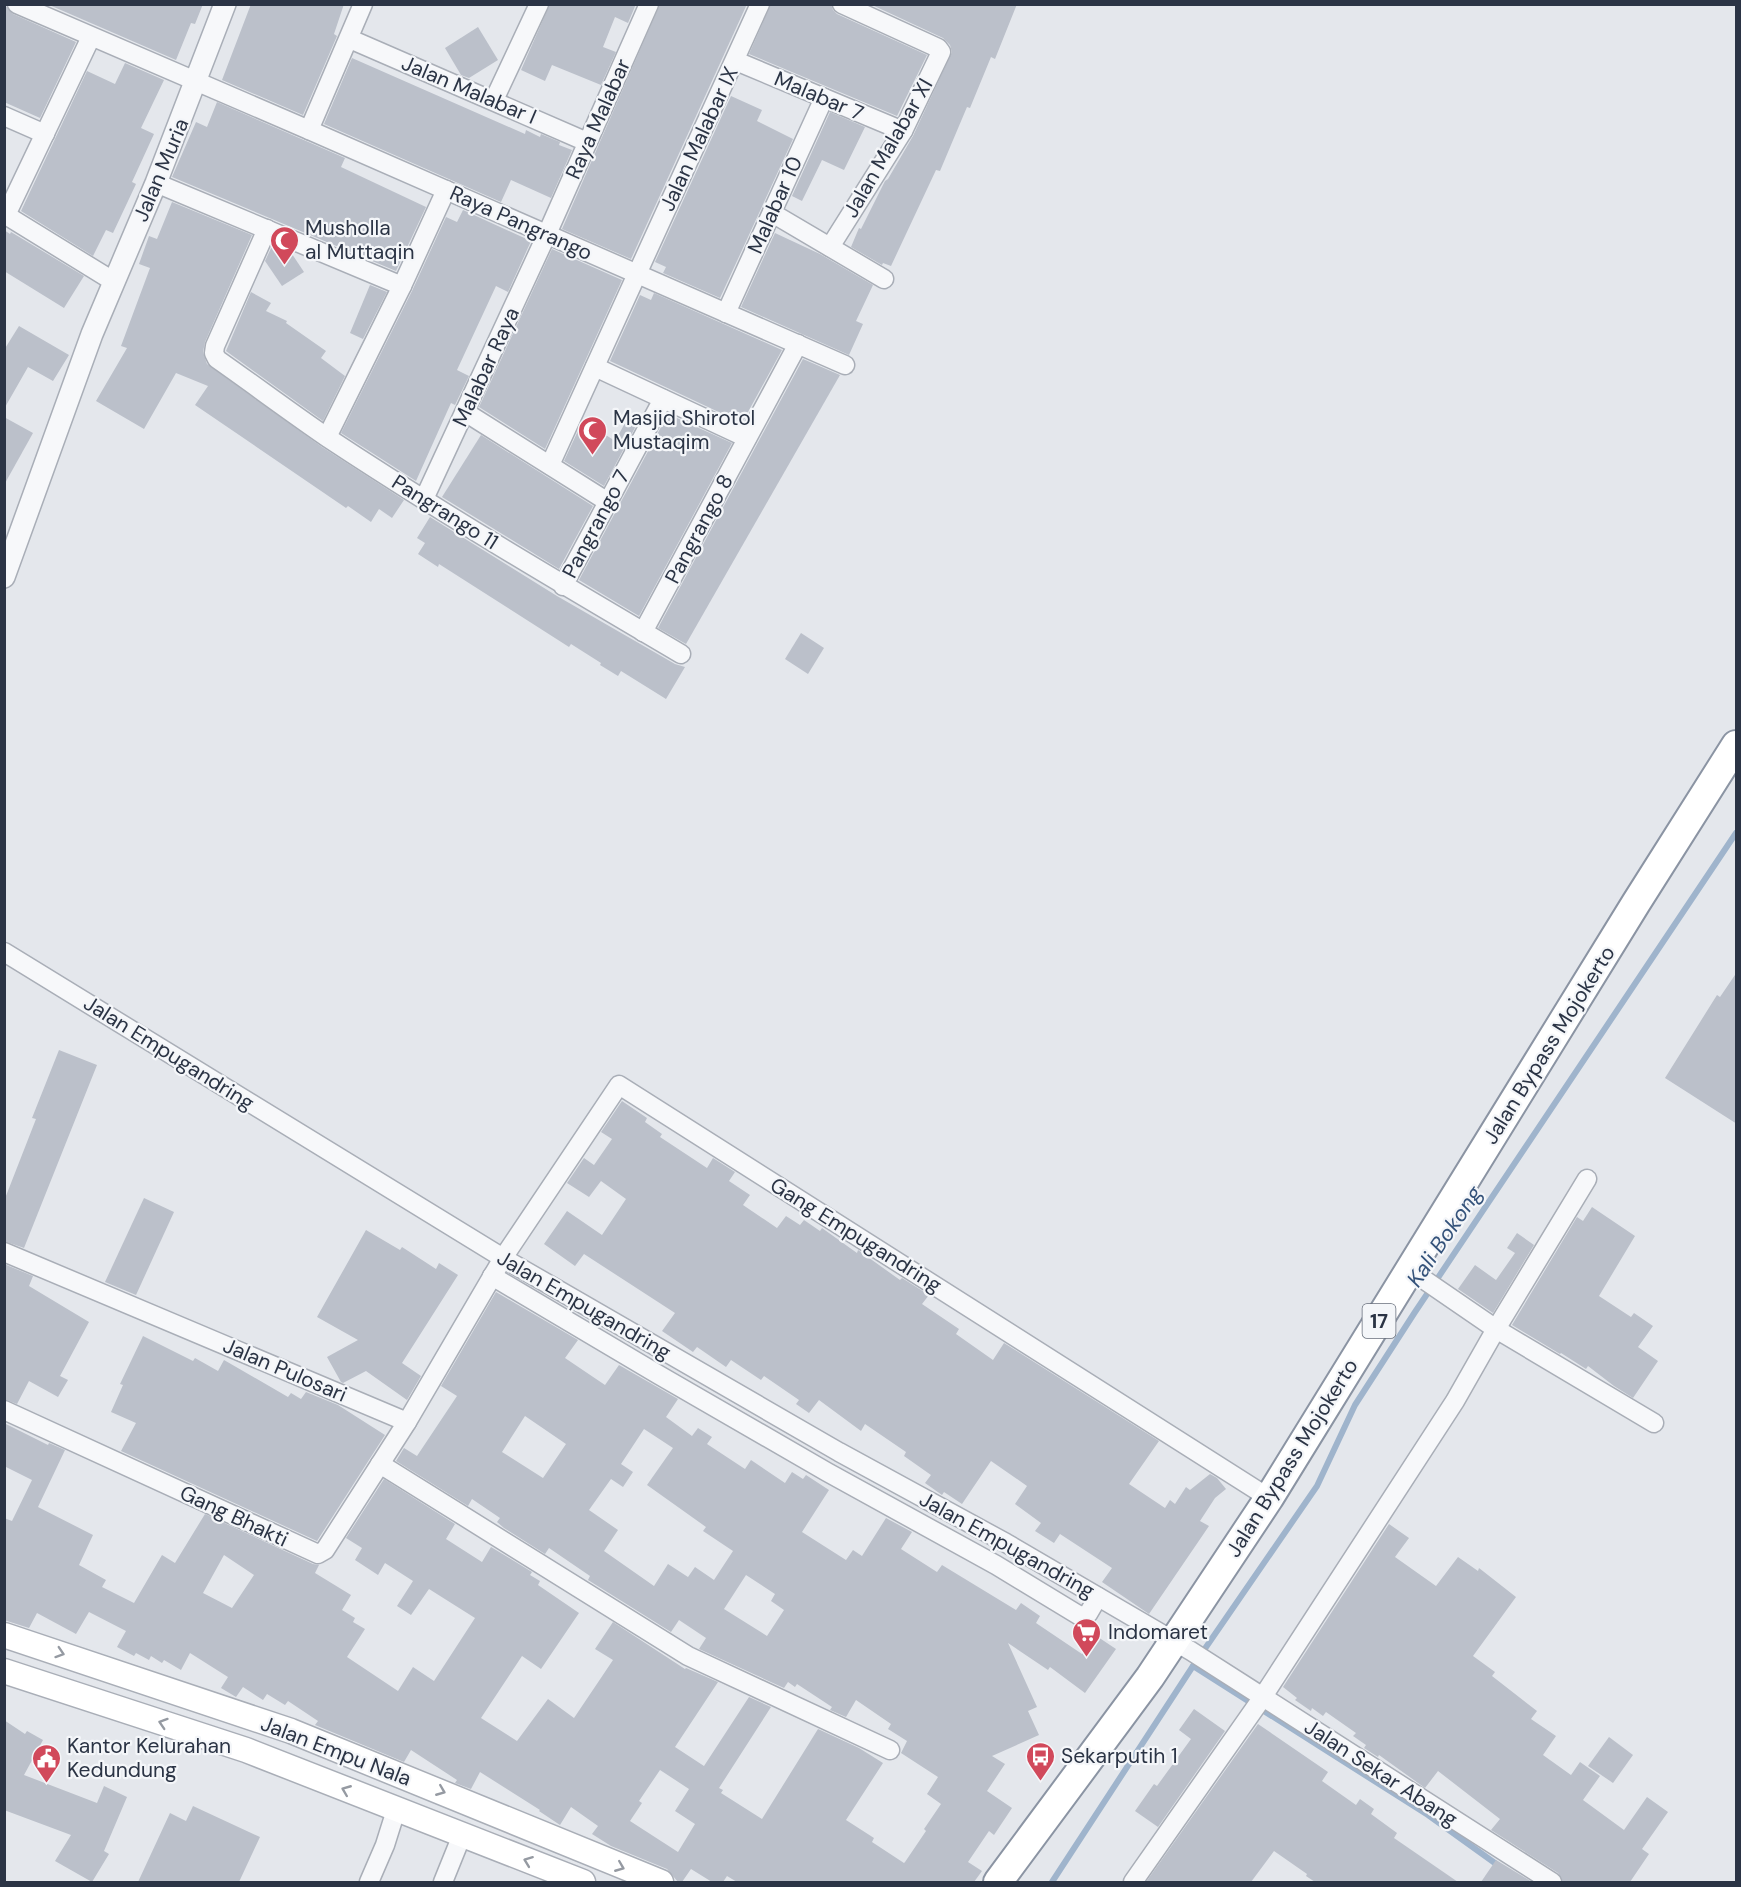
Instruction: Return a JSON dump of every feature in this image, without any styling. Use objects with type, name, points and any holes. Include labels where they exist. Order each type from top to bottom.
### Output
[{"type":"highway","name":"Jalan Bypass Mojokerto","points":[[998,1882],[1150,1677],[1182,1646],[1269,1498],[1418,1276],[1636,903],[1737,745]]},
{"type":"main road","name":"Jalan Empu Nala","points":[[4,1635],[310,1739],[661,1882]]},
{"type":"main road","name":"Jalan Empu Nala","points":[[4,1671],[246,1750],[396,1810],[458,1846],[582,1882]]},
{"type":"main road","points":[[246,1750],[257,1720]]},
{"type":"main road","points":[[298,1771],[310,1739]]},
{"type":"street","name":"Raya Pangrango","points":[[17,4],[845,365]]},
{"type":"street","name":"Jalan Muria","points":[[4,577],[92,334],[156,183],[225,4]]},
{"type":"street","points":[[309,130],[350,39],[363,4]]},
{"type":"street","name":"Raya Malabar","points":[[547,234],[650,4]]},
{"type":"street","name":"Jalan Malabar IX","points":[[550,465],[760,4]]},
{"type":"street","name":"Jalan Malabar XI","points":[[830,247],[903,131],[940,55],[938,48],[842,4]]},
{"type":"street","points":[[494,100],[533,6]]},
{"type":"street","points":[[91,37],[5,214],[113,281]]},
{"type":"street","name":"Jalan Malabar I","points":[[350,39],[587,142]]},
{"type":"street","name":"Malabar 7","points":[[736,61],[903,131]]},
{"type":"street","name":"Malabar 10","points":[[726,313],[824,98]]},
{"type":"street","points":[[4,116],[45,134]]},
{"type":"street","points":[[156,183],[402,286]]},
{"type":"street","points":[[327,437],[402,286],[446,190]]},
{"type":"street","points":[[772,213],[884,279]]},
{"type":"street","name":"Pangrango 11","points":[[267,230],[215,346],[214,353],[217,359],[327,437],[563,586]]},
{"type":"street","name":"Malabar Raya","points":[[424,499],[547,234]]},
{"type":"street","name":"Pangrango 8","points":[[643,632],[798,344]]},
{"type":"street","points":[[595,367],[747,438]]},
{"type":"street","name":"Pangrango 7","points":[[563,586],[663,399]]},
{"type":"street","points":[[465,412],[608,502]]},
{"type":"street","points":[[563,586],[681,654]]},
{"type":"street","name":"Jalan Empugandring","points":[[4,952],[497,1268],[833,1463],[1093,1605],[1182,1646],[1209,1663]]},
{"type":"street","name":"Gang Empugandring","points":[[497,1268],[619,1085],[1269,1498]]},
{"type":"street","points":[[1133,1882],[1259,1703],[1455,1401],[1587,1179]]},
{"type":"street","name":"Jalan Pulosari","points":[[4,1252],[407,1422]]},
{"type":"street","points":[[407,1422],[497,1268]]},
{"type":"street","points":[[1418,1276],[1496,1329],[1654,1423]]},
{"type":"street","name":"Gang Bhakti","points":[[4,1410],[318,1554],[325,1550],[407,1422]]},
{"type":"street","points":[[380,1464],[688,1656],[890,1750]]},
{"type":"street","points":[[1001,1554],[1080,1616],[1093,1605]]},
{"type":"street","name":"Jalan Sekar Abang","points":[[1209,1663],[1259,1703],[1390,1780],[1552,1882]]},
{"type":"street","points":[[369,1882],[396,1810]]},
{"type":"street","points":[[443,1882],[458,1846]]},
{"type":"building","points":[[4,4],[13,14],[76,42],[40,118],[4,102]]},
{"type":"building","points":[[47,4],[203,4],[195,24],[191,23],[176,60]]},
{"type":"building","points":[[251,4],[344,4],[334,34],[337,36],[303,115],[222,80]]},
{"type":"building","points":[[550,4],[636,4],[628,23],[615,17],[603,47],[616,52],[601,85],[552,65],[545,81],[521,70]]},
{"type":"building","points":[[660,4],[747,4],[631,259],[562,229]]},
{"type":"building","points":[[771,4],[831,4],[837,14],[927,55],[897,116],[749,54]]},
{"type":"building","points":[[870,4],[1017,4],[995,59],[991,57],[940,171],[936,170],[891,266],[883,263],[882,265],[851,247],[885,181],[913,136],[952,52],[950,45],[943,38]]},
{"type":"building","points":[[478,27],[498,60],[469,78],[461,75],[445,48]]},
{"type":"building","points":[[352,58],[525,134],[526,130],[540,137],[541,134],[572,150],[551,198],[511,180],[501,202],[324,124]]},
{"type":"building","points":[[125,63],[164,80],[141,128],[154,134],[132,182],[136,184],[113,233],[106,230],[93,256],[21,211],[87,71],[115,84]]},
{"type":"building","points":[[731,96],[762,110],[757,121],[793,139],[720,298],[663,273],[666,267],[655,262]]},
{"type":"building","points":[[217,102],[345,158],[341,167],[426,207],[396,271],[172,177],[196,122],[207,127]]},
{"type":"building","points":[[830,112],[865,127],[844,170],[822,160],[802,201],[792,196]]},
{"type":"building","points":[[172,202],[252,235],[205,342],[203,352],[207,364],[322,447],[404,500],[392,518],[379,509],[371,522],[348,506],[346,508],[195,405],[208,386],[176,373],[144,429],[96,401],[127,348],[121,346],[150,268],[139,264],[149,236],[157,239]]},
{"type":"building","points":[[463,210],[531,241],[508,292],[496,286],[457,370],[469,376],[455,405],[451,403],[416,481],[341,433],[446,217],[457,222]]},
{"type":"building","points":[[4,230],[84,276],[64,308],[4,271]]},
{"type":"building","points":[[775,233],[820,254],[873,285],[856,321],[863,324],[849,355],[741,307]]},
{"type":"building","name":"Musholla al Muttaqin","points":[[273,244],[290,251],[304,272],[282,286],[265,261]]},
{"type":"building","points":[[552,249],[622,280],[545,449],[479,407]]},
{"type":"building","points":[[370,285],[387,292],[363,339],[350,333]]},
{"type":"building","points":[[251,292],[271,303],[266,311],[287,321],[286,323],[326,351],[321,358],[345,376],[323,421],[226,351]]},
{"type":"building","points":[[654,293],[782,350],[742,423],[610,361],[640,295],[651,300]]},
{"type":"building","points":[[19,326],[69,355],[53,381],[28,367],[4,409],[4,350]]},
{"type":"building","points":[[803,359],[840,375],[686,644],[658,628]]},
{"type":"building","points":[[668,414],[732,443],[639,616],[579,580]]},
{"type":"building","name":"Masjid Shirotol Mustaqim","points":[[629,416],[638,422],[604,486],[564,461],[583,420],[615,441]]},
{"type":"building","points":[[4,417],[33,433],[4,485]]},
{"type":"building","points":[[481,435],[593,506],[559,569],[442,497]]},
{"type":"building","points":[[430,517],[557,596],[675,664],[685,667],[666,699],[621,671],[618,676],[571,644],[569,647],[439,564],[438,567],[418,554],[425,543],[417,538]]},
{"type":"building","points":[[801,633],[824,648],[808,674],[785,659]]},
{"type":"building","points":[[1737,972],[1737,1124],[1665,1078],[1717,995],[1720,997]]},
{"type":"building","points":[[59,1050],[97,1065],[24,1248],[4,1241],[4,1201],[36,1119],[32,1118]]},
{"type":"building","points":[[622,1101],[647,1118],[645,1122],[662,1134],[660,1137],[707,1168],[713,1158],[735,1172],[729,1181],[750,1195],[743,1205],[777,1228],[786,1216],[800,1225],[804,1220],[820,1231],[822,1228],[900,1280],[902,1278],[929,1295],[922,1304],[959,1329],[956,1334],[993,1360],[1004,1343],[1159,1441],[1129,1484],[1165,1508],[1170,1500],[1175,1504],[1186,1487],[1190,1490],[1210,1474],[1217,1478],[1226,1489],[1215,1498],[1200,1521],[1209,1526],[1149,1614],[1102,1582],[1112,1568],[1060,1534],[1054,1543],[1035,1531],[1041,1523],[1015,1504],[1027,1486],[991,1461],[962,1504],[944,1492],[942,1495],[925,1483],[931,1475],[904,1456],[906,1452],[865,1424],[861,1431],[819,1400],[809,1413],[796,1404],[799,1400],[764,1376],[761,1380],[731,1360],[726,1367],[697,1347],[693,1352],[662,1331],[675,1313],[584,1254],[575,1266],[544,1244],[567,1211],[602,1235],[626,1199],[601,1181],[589,1197],[567,1183],[584,1158],[594,1165],[612,1139],[601,1132]]},
{"type":"building","points":[[144,1198],[174,1212],[136,1295],[105,1282]]},
{"type":"building","points":[[1592,1207],[1635,1236],[1599,1296],[1631,1317],[1634,1313],[1653,1326],[1638,1347],[1658,1361],[1633,1398],[1588,1366],[1586,1369],[1512,1325],[1577,1217],[1583,1221]]},
{"type":"building","points":[[366,1230],[400,1250],[402,1247],[436,1269],[439,1263],[458,1275],[402,1363],[421,1376],[407,1400],[366,1371],[341,1382],[327,1357],[358,1340],[317,1317]]},
{"type":"building","points":[[1517,1233],[1534,1245],[1493,1313],[1458,1289],[1475,1265],[1496,1280],[1515,1253],[1507,1248]]},
{"type":"building","points":[[4,1264],[33,1276],[29,1286],[89,1322],[60,1376],[68,1380],[58,1397],[29,1381],[17,1404],[4,1399]]},
{"type":"building","points":[[496,1292],[578,1340],[565,1358],[605,1385],[619,1365],[678,1399],[666,1417],[692,1436],[698,1428],[712,1437],[707,1444],[745,1469],[751,1460],[785,1483],[792,1472],[803,1479],[806,1475],[829,1490],[802,1532],[846,1560],[853,1550],[862,1556],[886,1518],[912,1532],[901,1549],[937,1572],[942,1565],[1016,1610],[1021,1603],[1040,1616],[1036,1623],[1082,1654],[1095,1635],[1116,1649],[1085,1693],[1050,1667],[1048,1670],[1008,1643],[1037,1707],[1028,1711],[1039,1735],[992,1756],[1005,1764],[987,1791],[1012,1808],[994,1835],[989,1831],[968,1862],[982,1871],[974,1882],[737,1882],[727,1876],[723,1882],[712,1882],[691,1869],[682,1882],[678,1882],[667,1869],[611,1846],[592,1834],[598,1826],[571,1807],[560,1825],[480,1772],[471,1789],[455,1783],[457,1780],[411,1750],[404,1762],[315,1725],[318,1721],[288,1701],[285,1705],[267,1694],[263,1700],[243,1687],[236,1697],[221,1688],[228,1677],[190,1653],[181,1670],[164,1660],[162,1663],[151,1656],[149,1660],[136,1653],[134,1656],[117,1647],[126,1631],[89,1612],[76,1634],[37,1613],[29,1628],[4,1620],[4,1518],[12,1521],[32,1480],[4,1466],[4,1423],[48,1445],[49,1443],[65,1450],[38,1507],[93,1535],[79,1565],[106,1580],[102,1587],[134,1603],[162,1555],[175,1563],[205,1514],[319,1565],[315,1573],[351,1595],[342,1610],[355,1618],[353,1622],[365,1629],[347,1657],[398,1691],[413,1667],[434,1681],[475,1618],[429,1589],[411,1615],[397,1606],[413,1581],[385,1563],[378,1575],[355,1560],[362,1548],[346,1538],[384,1479],[455,1524],[446,1539],[482,1562],[491,1547],[532,1572],[530,1575],[540,1581],[538,1585],[579,1613],[541,1669],[522,1656],[481,1718],[517,1741],[548,1699],[574,1718],[613,1660],[595,1649],[613,1622],[685,1669],[718,1682],[675,1747],[704,1766],[749,1697],[771,1707],[719,1788],[723,1790],[721,1793],[762,1819],[818,1729],[859,1748],[883,1763],[846,1820],[874,1838],[872,1842],[904,1863],[941,1804],[927,1794],[938,1777],[901,1753],[907,1741],[888,1729],[891,1724],[856,1700],[846,1717],[830,1710],[832,1707],[797,1684],[795,1687],[788,1682],[784,1688],[699,1649],[706,1638],[679,1620],[671,1632],[588,1580],[590,1576],[549,1548],[545,1554],[504,1528],[497,1522],[500,1518],[472,1499],[468,1506],[396,1461],[404,1448],[417,1456],[457,1396],[441,1386]],"holes":[[[525,1416],[566,1444],[543,1478],[502,1452]],[[644,1429],[673,1448],[647,1485],[706,1527],[703,1531],[733,1551],[714,1580],[695,1567],[688,1577],[668,1564],[654,1586],[604,1551],[618,1530],[589,1510],[611,1479],[623,1487],[633,1472],[621,1464]],[[224,1555],[254,1575],[232,1608],[203,1593]],[[746,1575],[775,1594],[771,1601],[784,1610],[767,1636],[724,1609]],[[660,1770],[689,1789],[675,1811],[695,1824],[678,1852],[630,1821],[642,1803],[639,1801]]]},
{"type":"building","points":[[143,1336],[193,1361],[195,1358],[218,1371],[224,1360],[288,1397],[291,1393],[301,1399],[306,1392],[338,1405],[385,1435],[317,1541],[121,1451],[136,1423],[111,1412],[123,1385],[120,1384]]},
{"type":"building","points":[[1389,1524],[1409,1538],[1395,1557],[1436,1586],[1458,1557],[1478,1571],[1479,1568],[1516,1597],[1473,1656],[1495,1672],[1492,1676],[1537,1711],[1531,1719],[1556,1736],[1543,1755],[1571,1775],[1580,1762],[1600,1776],[1583,1800],[1624,1830],[1647,1797],[1668,1812],[1642,1849],[1649,1854],[1630,1882],[1563,1882],[1558,1873],[1491,1830],[1500,1819],[1438,1771],[1425,1788],[1379,1755],[1378,1757],[1364,1748],[1366,1745],[1353,1736],[1356,1733],[1326,1712],[1323,1716],[1312,1708],[1311,1711],[1295,1700],[1297,1698],[1283,1687]]},
{"type":"building","points":[[1194,1709],[1225,1731],[1158,1827],[1135,1811],[1154,1784],[1157,1786],[1191,1739],[1179,1730]]},
{"type":"building","points":[[4,1720],[25,1734],[27,1731],[43,1740],[24,1775],[97,1803],[104,1786],[127,1797],[104,1851],[109,1854],[92,1882],[55,1861],[71,1835],[4,1810]]},
{"type":"building","points":[[1258,1724],[1328,1772],[1322,1781],[1356,1805],[1360,1799],[1374,1809],[1371,1814],[1397,1833],[1394,1838],[1458,1882],[1315,1882],[1274,1851],[1251,1882],[1146,1882]]},
{"type":"building","points":[[1609,1737],[1633,1755],[1613,1783],[1588,1766]]},
{"type":"building","points":[[193,1806],[260,1837],[239,1882],[138,1882],[170,1813],[186,1821]]},
{"type":"building","points":[[1496,1860],[1532,1882],[1481,1882]]},
{"type":"waterway","name":"Kali Bokong","points":[[1052,1882],[1193,1666],[1317,1486],[1355,1405],[1415,1312],[1736,833]]},
{"type":"waterway","points":[[1193,1666],[1428,1815],[1499,1866]]},
{"type":"place","name":"Musholla al Muttaqin","points":[[284,266]]},
{"type":"place","name":"Masjid Shirotol Mustaqim","points":[[592,456]]},
{"type":"place","name":"Indomaret","points":[[1087,1658]]},
{"type":"place","name":"Sekarputih 1","points":[[1040,1782]]},
{"type":"place","name":"Kantor Kelurahan Kedundung","points":[[46,1784]]}]
